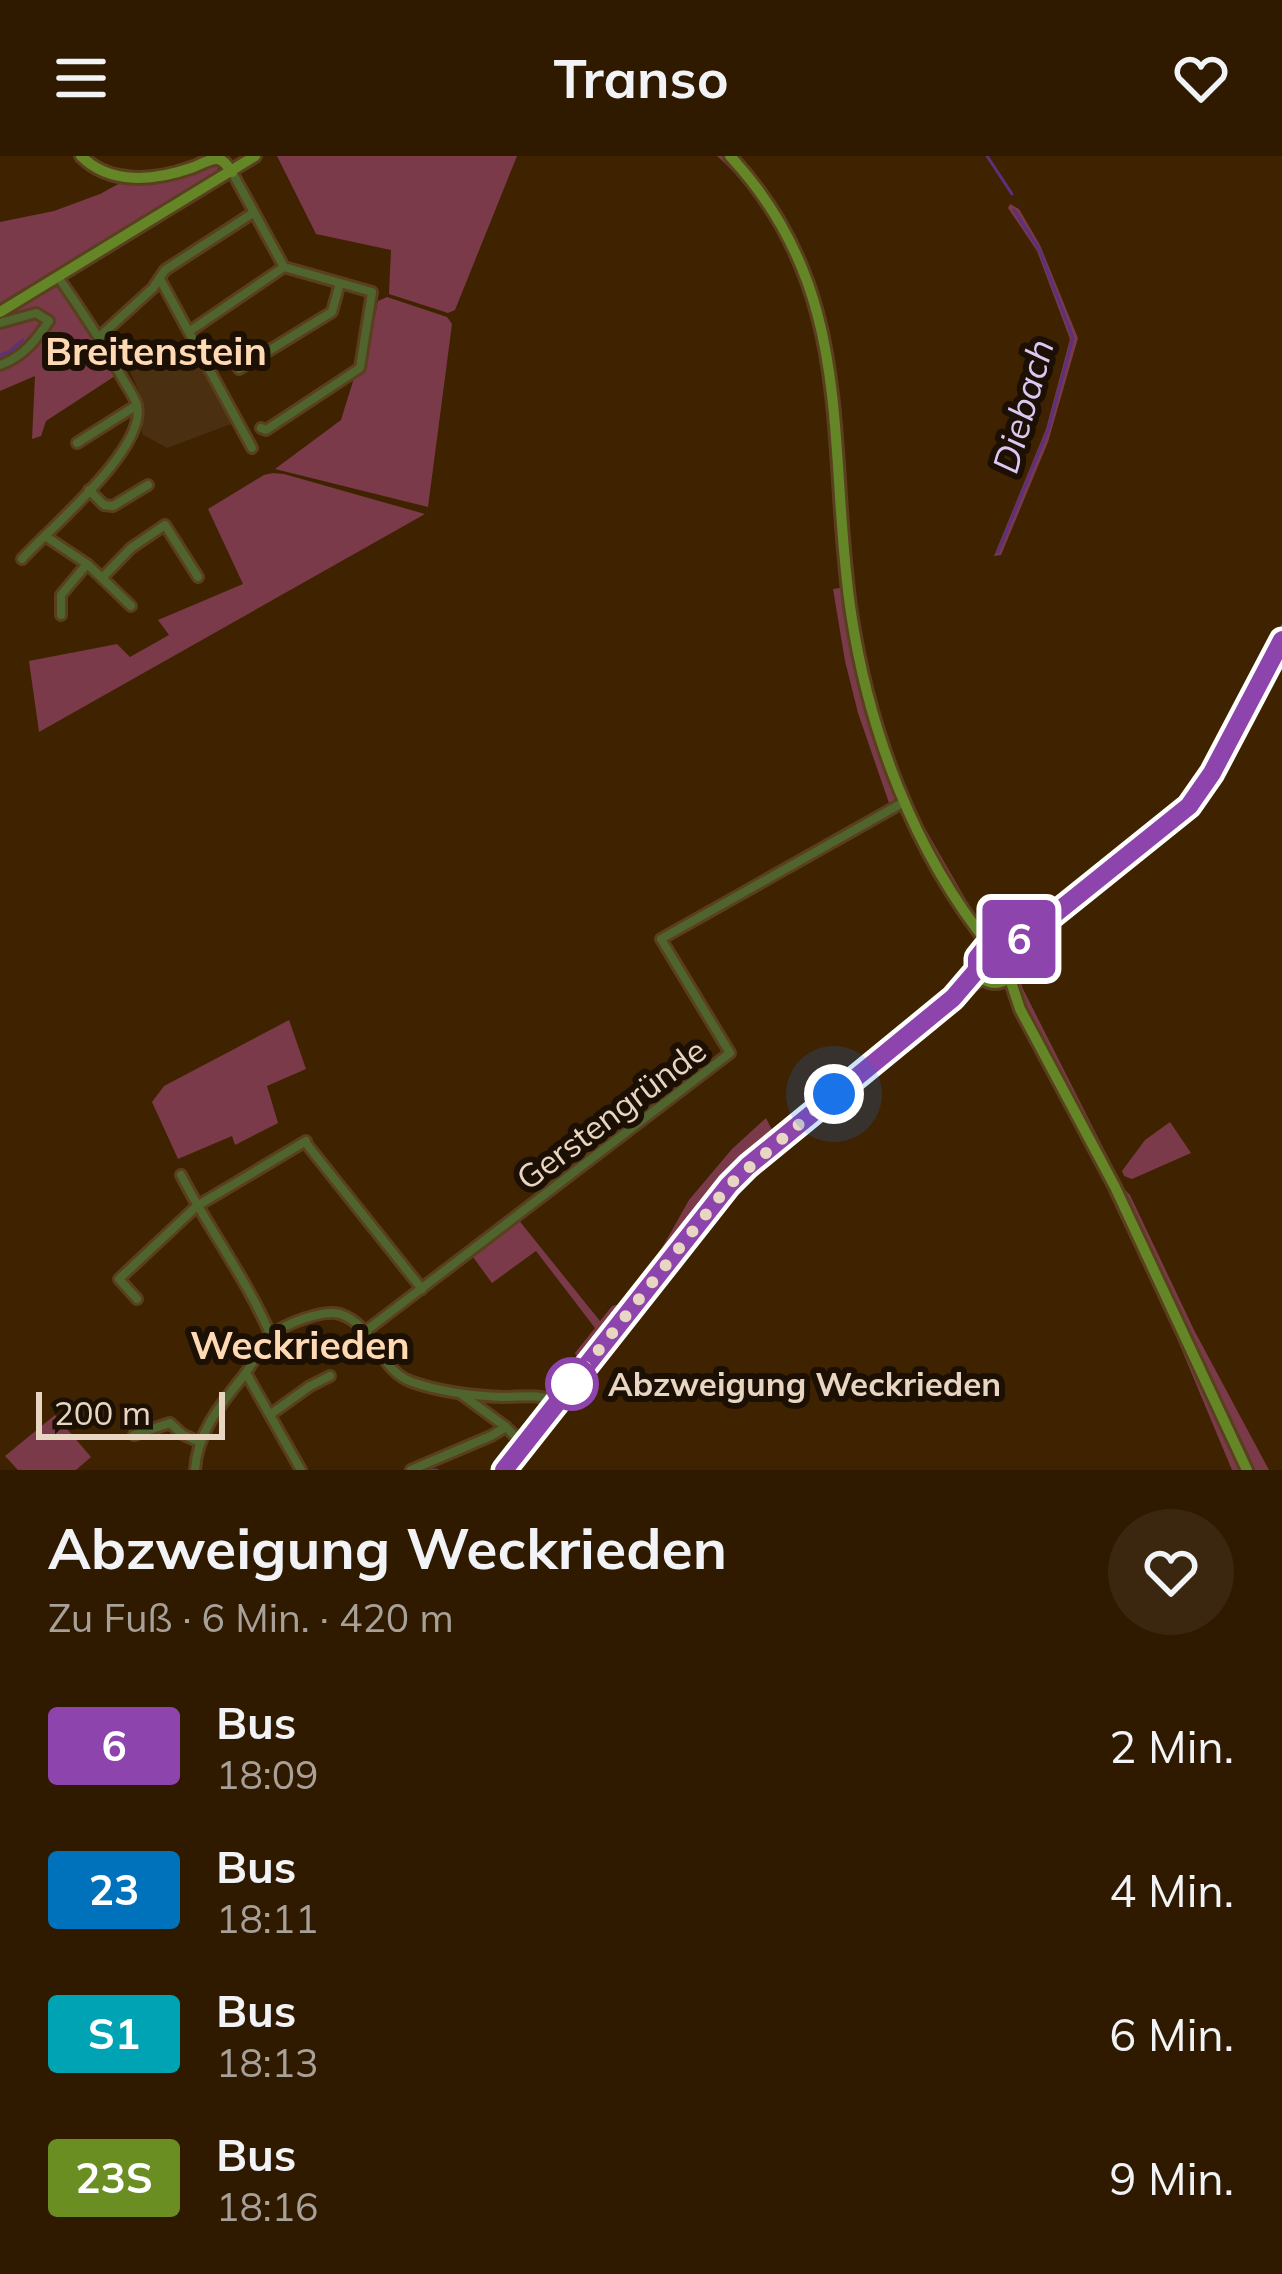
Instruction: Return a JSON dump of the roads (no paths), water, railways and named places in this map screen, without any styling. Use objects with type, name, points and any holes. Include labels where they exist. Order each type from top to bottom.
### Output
[{"type":"main road","points":[[81,156],[98,170],[119,177],[164,175],[215,159],[224,161],[232,172]]},
{"type":"main road","points":[[0,311],[255,156]]},
{"type":"main road","points":[[730,156],[786,231],[817,308],[834,403],[851,612],[864,682],[888,761],[904,802],[967,917],[1013,964],[1004,979]]},
{"type":"main road","points":[[980,974],[977,958],[1036,929],[1189,806],[1212,773],[1282,640]]},
{"type":"main road","points":[[980,974],[1004,979]]},
{"type":"main road","points":[[504,1470],[748,1166],[980,974]]},
{"type":"main road","points":[[1004,979],[1114,1187],[1244,1465]]},
{"type":"street","points":[[232,172],[284,266],[372,292],[360,368],[266,430],[261,428]]},
{"type":"street","points":[[98,338],[176,262],[254,213]]},
{"type":"street","points":[[190,331],[284,266]]},
{"type":"street","points":[[22,559],[124,450],[137,423],[136,405],[58,278]]},
{"type":"street","points":[[159,278],[252,448]]},
{"type":"street","points":[[239,369],[332,312],[340,283]]},
{"type":"street","points":[[0,323],[36,313],[49,321],[35,342],[0,365]]},
{"type":"street","points":[[77,443],[136,405]]},
{"type":"street","points":[[89,490],[104,506],[113,506],[148,485]]},
{"type":"street","points":[[105,580],[131,548],[165,525],[198,577]]},
{"type":"street","points":[[45,536],[87,564],[131,606]]},
{"type":"street","points":[[61,615],[61,595],[87,564]]},
{"type":"street","name":"Gerstengründe","points":[[367,1330],[730,1054],[662,939],[904,802]]},
{"type":"street","points":[[137,1299],[119,1280],[197,1206],[306,1141],[422,1289]]},
{"type":"street","points":[[181,1175],[254,1296],[271,1336]]},
{"type":"street","points":[[195,1470],[199,1442],[271,1336],[329,1312],[344,1315],[367,1330],[406,1381],[460,1394],[538,1396],[557,1402]]},
{"type":"street","points":[[246,1373],[301,1470]]},
{"type":"street","points":[[271,1414],[330,1376]]},
{"type":"street","points":[[460,1394],[524,1444]]},
{"type":"street","points":[[134,1435],[170,1423],[199,1442]]},
{"type":"street","points":[[411,1470],[506,1427]]},
{"type":"waterway","name":"Diebach","points":[[987,156],[1012,194]]},
{"type":"waterway","name":"Diebach","points":[[998,552],[1048,430],[1073,338],[1039,249],[1014,210]]},
{"type":"waterway","points":[[0,355],[23,340]]},
{"type":"waterway","points":[[421,1470],[437,1470]]},
{"type":"place","name":"Abzweigung Weckrieden","points":[[572,1384]]},
{"type":"district","name":"Breitenstein","points":[[156,351]]},
{"type":"district","name":"Weckrieden","points":[[300,1345]]}]
